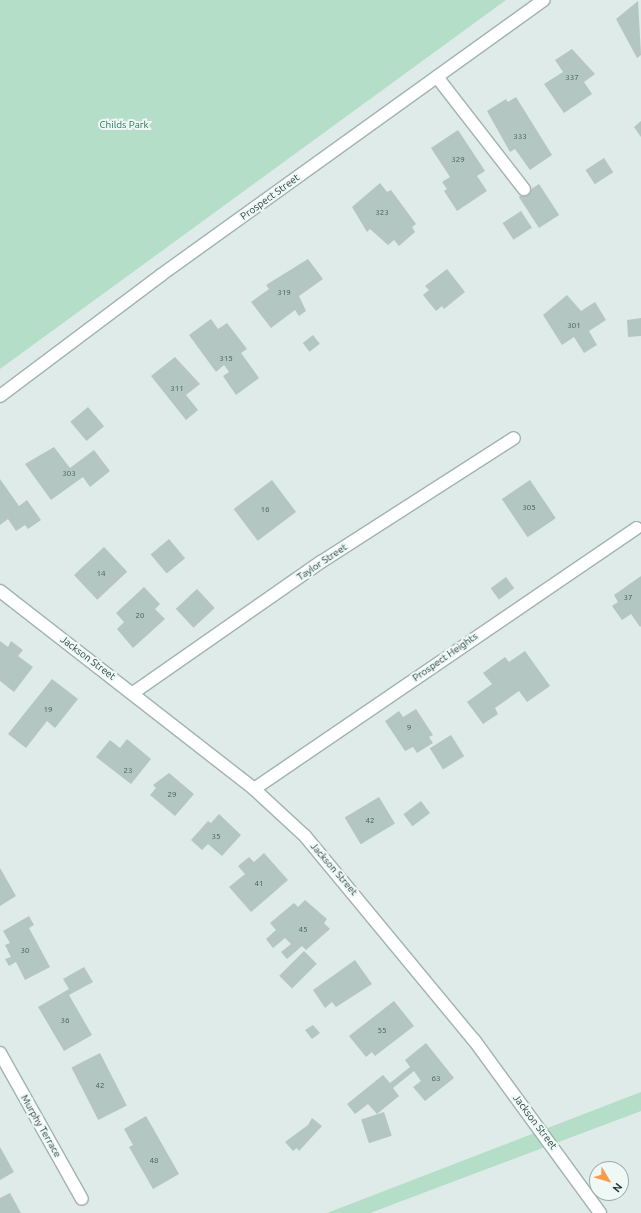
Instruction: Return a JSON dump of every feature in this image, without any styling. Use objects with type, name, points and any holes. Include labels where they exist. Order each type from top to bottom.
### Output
[{"type":"street","name":"Prospect Street","points":[[0,396],[543,0]]},
{"type":"street","points":[[437,77],[524,189]]},
{"type":"street","name":"Taylor Street","points":[[133,693],[321,562],[514,438]]},
{"type":"street","name":"Prospect Heights","points":[[254,789],[637,528]]},
{"type":"street","name":"Jackson Street","points":[[0,591],[133,693],[254,789],[305,836],[362,901],[533,1119],[600,1213]]},
{"type":"street","name":"Murphy Terrace","points":[[0,1053],[82,1199]]},
{"type":"green space","name":"Childs Park","points":[[0,0],[506,0],[0,369]]},
{"type":"green space","points":[[641,1092],[641,1111],[370,1213],[327,1213]]},
{"type":"building","points":[[638,1],[641,55],[637,58],[616,19]]},
{"type":"building","points":[[572,49],[595,74],[584,82],[592,94],[564,113],[544,84],[563,72],[555,60]]},
{"type":"building","points":[[516,97],[552,155],[530,170],[515,149],[510,152],[487,111],[506,99],[508,102]]},
{"type":"building","points":[[641,121],[641,137],[634,127]]},
{"type":"building","points":[[458,130],[485,171],[477,176],[487,191],[457,211],[444,191],[447,189],[442,182],[450,177],[431,148]]},
{"type":"building","points":[[604,158],[613,172],[595,184],[586,170]]},
{"type":"building","points":[[380,183],[387,192],[391,190],[416,224],[412,227],[415,232],[399,246],[394,240],[388,245],[370,229],[367,232],[352,207]]},
{"type":"building","points":[[539,184],[559,215],[539,228],[519,197]]},
{"type":"building","points":[[521,211],[532,228],[513,240],[503,223]]},
{"type":"building","points":[[308,259],[323,279],[299,296],[306,311],[299,316],[295,310],[271,328],[251,302],[269,289],[266,285]]},
{"type":"building","points":[[447,269],[465,292],[444,309],[442,306],[436,311],[423,295],[429,290],[425,286]]},
{"type":"building","points":[[567,295],[581,311],[595,302],[606,320],[589,331],[597,345],[584,353],[574,337],[562,345],[543,315]]},
{"type":"building","points":[[641,318],[641,336],[628,337],[627,320]]},
{"type":"building","points":[[211,319],[218,329],[227,323],[247,349],[241,353],[259,378],[236,395],[223,376],[229,372],[224,365],[216,372],[189,335]]},
{"type":"building","points":[[313,335],[320,344],[310,352],[303,343]]},
{"type":"building","points":[[175,357],[200,384],[186,395],[198,410],[186,420],[151,376]]},
{"type":"building","points":[[88,407],[104,426],[86,441],[70,422]]},
{"type":"building","points":[[54,447],[70,468],[94,450],[110,471],[90,487],[83,477],[51,500],[25,464]]},
{"type":"building","points":[[0,479],[19,506],[27,500],[41,520],[28,529],[25,525],[16,531],[8,519],[0,525]]},
{"type":"building","points":[[272,480],[296,512],[258,541],[234,509]]},
{"type":"building","points":[[530,480],[556,518],[528,537],[502,499]]},
{"type":"building","points":[[169,539],[185,558],[167,574],[151,554]]},
{"type":"building","points":[[104,547],[127,572],[97,600],[74,575]]},
{"type":"building","points":[[641,576],[640,627],[631,614],[622,620],[612,606],[618,602],[614,595]]},
{"type":"building","points":[[506,577],[514,588],[499,599],[491,588]]},
{"type":"building","points":[[144,587],[160,604],[155,609],[165,619],[133,648],[117,629],[124,622],[116,613]]},
{"type":"building","points":[[197,589],[215,608],[194,628],[176,609]]},
{"type":"building","points":[[0,641],[8,647],[11,641],[23,650],[18,656],[33,667],[14,692],[0,681]]},
{"type":"building","points":[[525,651],[550,686],[527,702],[519,691],[495,708],[498,714],[483,724],[467,702],[492,684],[483,673],[505,657],[509,662]]},
{"type":"building","points":[[52,679],[78,699],[55,728],[47,721],[26,748],[8,734]]},
{"type":"building","points":[[416,709],[433,735],[429,737],[433,743],[417,753],[413,747],[405,751],[385,721],[399,711],[403,717]]},
{"type":"building","points":[[451,735],[464,756],[443,769],[430,748]]},
{"type":"building","points":[[127,739],[151,759],[131,784],[96,757],[110,740],[120,748]]},
{"type":"building","points":[[169,773],[194,794],[175,816],[150,795],[156,788],[153,785]]},
{"type":"building","points":[[379,797],[395,824],[361,844],[345,818]]},
{"type":"building","points":[[421,801],[430,813],[412,826],[403,814]]},
{"type":"building","points":[[219,814],[241,835],[222,856],[208,844],[202,850],[191,840],[208,821],[211,823]]},
{"type":"building","points":[[264,853],[288,880],[251,912],[229,887],[245,874],[238,866],[249,857],[254,862]]},
{"type":"building","points":[[0,868],[16,896],[0,906]]},
{"type":"building","points":[[305,900],[327,919],[324,923],[330,929],[306,950],[302,946],[287,959],[281,952],[291,944],[285,938],[273,948],[266,939],[276,930],[270,923],[294,903],[298,907]]},
{"type":"building","points":[[29,916],[34,925],[29,928],[50,967],[25,980],[16,962],[9,966],[5,959],[11,957],[5,945],[10,943],[3,931]]},
{"type":"building","points":[[304,951],[317,964],[292,988],[279,976]]},
{"type":"building","points":[[355,960],[372,984],[336,1007],[332,1002],[325,1008],[313,990]]},
{"type":"building","points":[[84,967],[93,982],[69,995],[92,1035],[64,1051],[38,1007],[69,989],[63,979]]},
{"type":"building","points":[[394,1001],[414,1026],[375,1056],[372,1052],[366,1057],[349,1036]]},
{"type":"building","points":[[313,1025],[320,1033],[312,1039],[305,1030]]},
{"type":"building","points":[[426,1043],[454,1078],[425,1101],[413,1087],[421,1081],[414,1071],[393,1088],[399,1096],[377,1114],[368,1104],[355,1114],[347,1104],[383,1075],[390,1083],[410,1067],[405,1060]]},
{"type":"building","points":[[100,1053],[127,1106],[98,1120],[71,1068]]},
{"type":"building","points":[[384,1112],[392,1136],[369,1143],[361,1119]]},
{"type":"building","points":[[146,1116],[179,1174],[153,1189],[129,1147],[133,1145],[124,1129]]},
{"type":"building","points":[[312,1118],[322,1126],[299,1151],[297,1148],[293,1151],[285,1142],[308,1125]]},
{"type":"building","points":[[0,1147],[14,1172],[0,1180]]},
{"type":"building","points":[[10,1193],[21,1213],[0,1213],[0,1198]]}]
